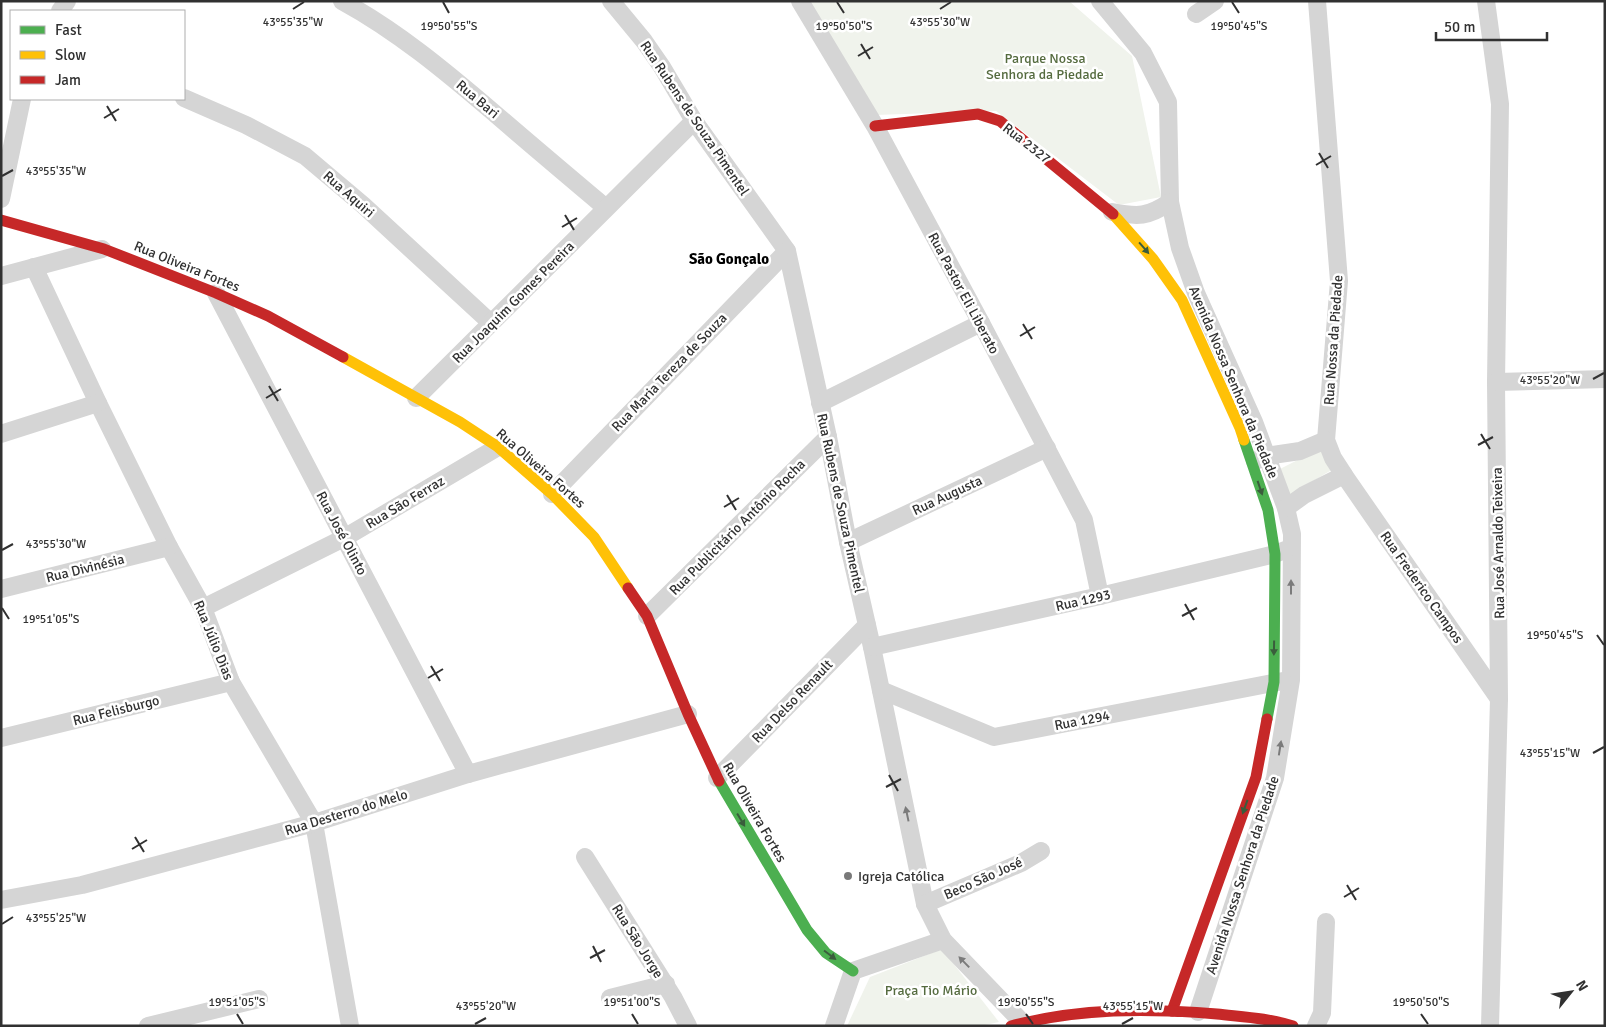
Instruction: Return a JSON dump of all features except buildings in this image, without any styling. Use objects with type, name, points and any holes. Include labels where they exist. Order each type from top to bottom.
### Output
[{"type":"street","name":"Rua Bari","points":[[342,1],[362,12],[444,70],[606,208]]},
{"type":"street","name":"Rua Rubens de Souza Pimentel","points":[[611,1],[644,41],[694,121],[786,251],[828,437],[848,542],[925,904],[943,940],[1016,1024]]},
{"type":"street","name":"Rua Pastor Eli Liberato","points":[[800,1],[874,126],[981,323],[1084,520],[1100,596]]},
{"type":"street","name":"Avenida Nossa Senhora da Piedade","points":[[1100,1],[1143,53],[1168,102],[1170,202],[1180,248],[1196,293],[1254,422],[1275,554],[1282,681],[1256,777],[1184,1015]]},
{"type":"street","points":[[1196,14],[1215,1]]},
{"type":"street","name":"Rua Nossa da Piedade","points":[[1317,1],[1338,281],[1326,440],[1333,458],[1344,475]]},
{"type":"street","name":"Rua José Arnaldo Teixeira","points":[[1486,1],[1500,104],[1496,382],[1499,699],[1490,1026]]},
{"type":"street","name":"Rua Aquiri","points":[[185,98],[246,125],[305,156],[362,205],[491,323]]},
{"type":"street","points":[[1,199],[22,100]]},
{"type":"street","name":"Rua 2327","points":[[874,126],[978,114],[1000,121],[1112,212],[1131,221],[1145,214],[1156,212],[1170,202]]},
{"type":"street","name":"Rua Joaquim Gomes Pereira","points":[[416,398],[694,121]]},
{"type":"street","name":"Rua Oliveira Fortes","points":[[1,220],[104,249],[216,292],[268,316],[460,422],[498,447],[552,494],[594,537],[647,616],[717,778],[807,930],[826,953],[853,971]]},
{"type":"street","name":"Avenida Nossa Senhora da Piedade","points":[[1131,221],[1182,300],[1240,428],[1286,508],[1292,534],[1275,778],[1184,1015]]},
{"type":"street","points":[[1,276],[104,249]]},
{"type":"street","name":"Rua Maria Tereza de Souza","points":[[552,494],[786,251]]},
{"type":"street","name":"Rua Júlio Dias","points":[[34,267],[169,547],[203,608],[231,682],[314,823],[350,1026]]},
{"type":"street","name":"Rua José Olinto","points":[[216,292],[468,774]]},
{"type":"street","points":[[820,404],[981,323]]},
{"type":"street","points":[[1496,382],[1605,380]]},
{"type":"street","points":[[1,434],[98,403]]},
{"type":"street","name":"Rua Publicitário Antônio Rocha","points":[[647,616],[828,437]]},
{"type":"street","points":[[1259,459],[1300,451],[1326,440]]},
{"type":"street","name":"Rua São Ferraz","points":[[203,608],[344,538],[498,447]]},
{"type":"street","name":"Rua Augusta","points":[[848,542],[1046,448]]},
{"type":"street","points":[[1286,508],[1304,495],[1344,475]]},
{"type":"street","name":"Rua Frederico Campos","points":[[1344,475],[1499,699]]},
{"type":"street","name":"Rua Divinésia","points":[[1,589],[169,547]]},
{"type":"street","name":"Rua 1293","points":[[872,648],[1275,554],[1292,547]]},
{"type":"street","name":"Rua Delso Renault","points":[[717,778],[867,625]]},
{"type":"street","name":"Rua 1294","points":[[881,690],[994,737],[1282,681]]},
{"type":"street","name":"Rua Felisburgo","points":[[1,738],[231,682]]},
{"type":"street","name":"Rua Desterro do Melo","points":[[1,900],[82,884],[314,823],[468,774],[688,714]]},
{"type":"street","name":"Beco São José","points":[[925,904],[1021,862],[1041,851]]},
{"type":"street","name":"Rua São Jorge","points":[[585,858],[666,984],[688,1026]]},
{"type":"street","points":[[1316,1026],[1322,1013],[1326,922]]},
{"type":"street","points":[[834,1026],[853,971],[943,940]]},
{"type":"street","points":[[610,998],[666,984]]},
{"type":"street","points":[[148,1026],[259,999]]},
{"type":"street","points":[[1016,1024],[1086,1011],[1148,1009],[1184,1015],[1277,1020],[1293,1026]]},
{"type":"green space","name":"Parque Nossa Senhora da Piedade","points":[[809,1],[1069,1],[1132,56],[1161,197],[1119,205],[996,111],[875,115]]},
{"type":"green space","points":[[1333,442],[1340,465],[1286,497],[1278,470]]},
{"type":"green space","name":"Praça Tio Mário","points":[[942,949],[999,1022],[980,1026],[847,1026],[870,977]]},
{"type":"traffic: fast","points":[[1244,440],[1268,510],[1275,554],[1274,682],[1267,719]]},
{"type":"traffic: fast","points":[[719,781],[807,930],[826,953],[853,971]]},
{"type":"traffic: slow","points":[[1113,214],[1153,259],[1182,300],[1244,440]]},
{"type":"traffic: slow","points":[[343,357],[460,422],[498,447],[552,494],[594,537],[628,588]]},
{"type":"traffic: jam","points":[[875,126],[978,114],[1000,121],[1113,214]]},
{"type":"traffic: jam","points":[[1,220],[104,249],[216,293],[268,316],[343,357]]},
{"type":"traffic: jam","points":[[628,588],[647,616],[688,714],[719,781]]},
{"type":"traffic: jam","points":[[1172,1011],[1256,777],[1267,719]]},
{"type":"traffic: jam","points":[[1011,1026],[1062,1016],[1139,1010],[1217,1014],[1265,1019],[1293,1026]]},
{"type":"place","name":"Igreja Católica","points":[[848,876]]},
{"type":"district","name":"São Gonçalo","points":[[729,259]]}]
